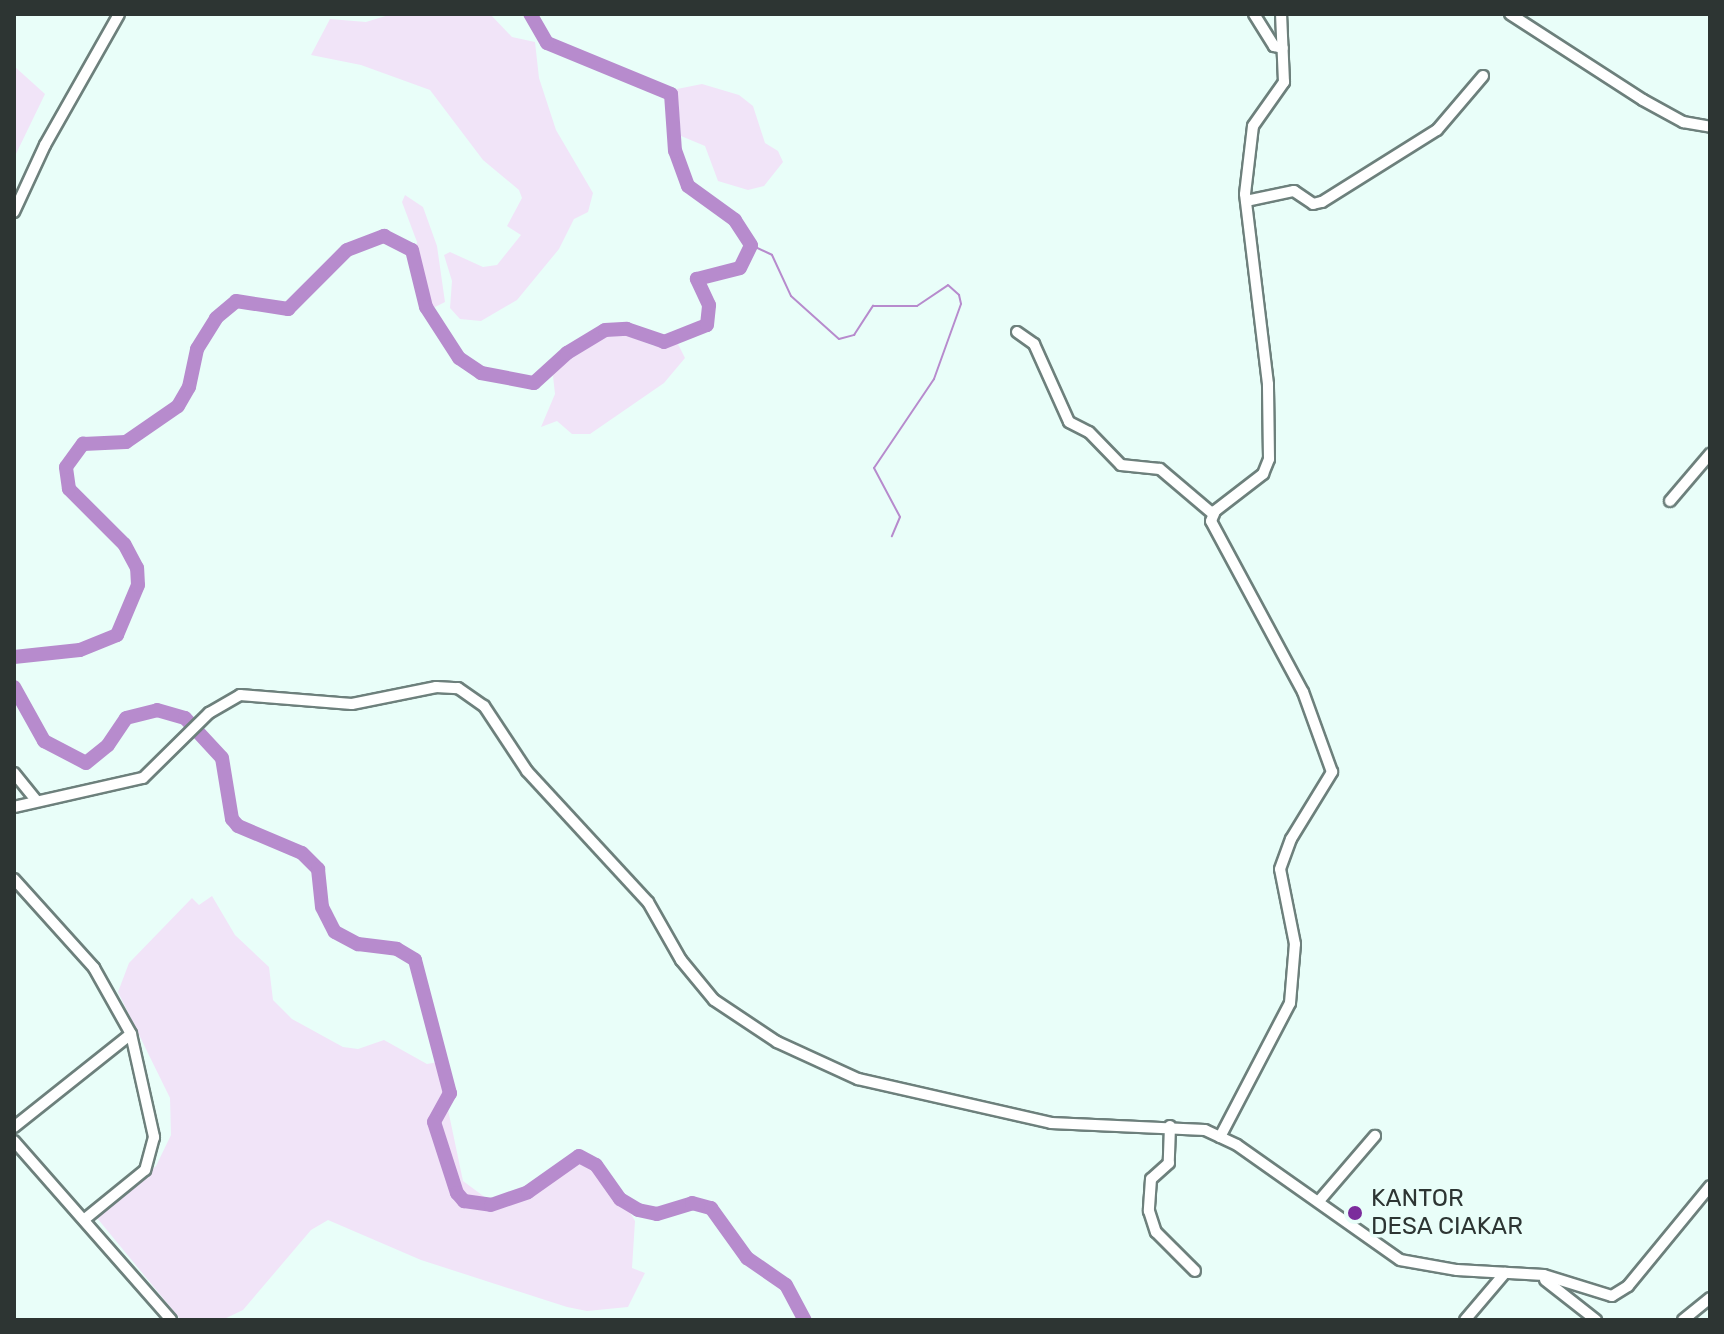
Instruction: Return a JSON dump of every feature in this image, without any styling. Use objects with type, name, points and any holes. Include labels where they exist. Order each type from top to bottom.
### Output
[{"type":"street","points":[[14,212],[45,145],[119,14]]},
{"type":"street","points":[[1254,14],[1274,46],[1283,48]]},
{"type":"street","points":[[1213,514],[1257,480],[1269,459],[1268,384],[1246,201],[1251,131],[1283,86],[1281,14]]},
{"type":"street","points":[[1510,14],[1643,100],[1683,122],[1710,127]]},
{"type":"street","points":[[1246,201],[1294,191],[1313,204],[1322,202],[1437,130],[1483,76]]},
{"type":"street","points":[[1017,332],[1034,344],[1069,422],[1092,435],[1121,465],[1163,471],[1213,514],[1213,527],[1303,692],[1332,772],[1291,839],[1280,869],[1295,944],[1290,1003],[1220,1137]]},
{"type":"street","points":[[1670,501],[1710,454]]},
{"type":"street","points":[[14,807],[143,778],[219,705],[250,693],[352,704],[458,688],[484,706],[527,771],[648,902],[707,993],[777,1042],[858,1079],[1005,1115],[1065,1124],[1170,1126],[1220,1137],[1319,1201],[1400,1260],[1532,1274],[1617,1296],[1710,1186]]},
{"type":"street","points":[[14,773],[36,800]]},
{"type":"street","points":[[14,879],[88,959],[131,1034],[153,1152],[145,1170],[85,1219]]},
{"type":"street","points":[[14,1127],[131,1034]]},
{"type":"street","points":[[1170,1126],[1168,1165],[1151,1179],[1149,1211],[1156,1232],[1195,1271]]},
{"type":"street","points":[[1319,1201],[1375,1136]]},
{"type":"street","points":[[14,1141],[171,1320]]},
{"type":"street","points":[[1465,1320],[1495,1290],[1505,1273]]},
{"type":"street","points":[[1532,1274],[1555,1286],[1596,1320]]},
{"type":"street","points":[[1683,1320],[1710,1298]]},
{"type":"shaded area","points":[[392,14],[490,14],[512,37],[535,42],[539,78],[556,130],[593,193],[588,212],[574,219],[559,249],[517,300],[481,321],[460,319],[450,308],[452,281],[444,255],[450,252],[483,267],[497,265],[521,235],[507,226],[522,198],[519,190],[483,160],[430,90],[361,65],[311,55],[330,19],[366,22]]},
{"type":"shaded area","points":[[14,66],[45,94],[14,158]]},
{"type":"shaded area","points":[[702,84],[739,95],[753,106],[765,143],[778,151],[783,162],[764,186],[748,190],[718,181],[705,146],[681,136],[677,89]]},
{"type":"shaded area","points":[[405,195],[423,207],[437,246],[445,302],[435,307],[422,302],[415,288],[411,270],[417,242],[402,202]]},
{"type":"shaded area","points":[[613,330],[654,346],[678,344],[685,358],[664,383],[590,434],[572,434],[557,421],[541,427],[555,394],[553,376],[562,354],[575,340]]},
{"type":"shaded area","points":[[212,896],[235,935],[269,967],[273,1000],[292,1019],[343,1047],[358,1049],[384,1040],[427,1064],[438,1062],[463,1181],[486,1198],[519,1200],[545,1188],[563,1163],[586,1158],[608,1174],[635,1221],[632,1268],[645,1273],[628,1307],[587,1311],[567,1307],[421,1260],[328,1220],[311,1230],[243,1310],[222,1320],[181,1320],[97,1218],[156,1166],[171,1135],[170,1098],[118,992],[129,963],[192,898],[199,905]]},
{"type":"waterway","points":[[14,657],[80,650],[117,635],[138,585],[137,568],[124,544],[69,489],[66,467],[83,444],[126,442],[178,406],[189,387],[197,349],[216,318],[236,301],[288,309],[347,250],[384,236],[412,250],[426,307],[459,358],[481,373],[534,383],[567,353],[605,330],[627,329],[664,342],[707,325],[709,305],[697,279],[740,268],[751,245],[735,220],[688,186],[675,151],[671,94],[547,43],[530,14]]},
{"type":"waterway","points":[[751,245],[772,255],[791,296],[839,339],[854,335],[873,306],[917,306],[948,285],[959,295],[961,304],[934,379],[874,468],[900,517],[892,536]]},
{"type":"waterway","points":[[14,687],[44,741],[86,763],[108,745],[126,718],[157,710],[185,718],[222,758],[232,819],[238,826],[302,853],[318,869],[322,907],[335,932],[358,944],[397,949],[415,960],[450,1093],[434,1122],[457,1193],[464,1201],[491,1205],[528,1192],[579,1156],[596,1165],[620,1199],[638,1210],[657,1214],[692,1203],[711,1208],[747,1258],[786,1285],[805,1320]]},
{"type":"place","name":"KANTOR DESA CIAKAR","points":[[1355,1213]]}]
